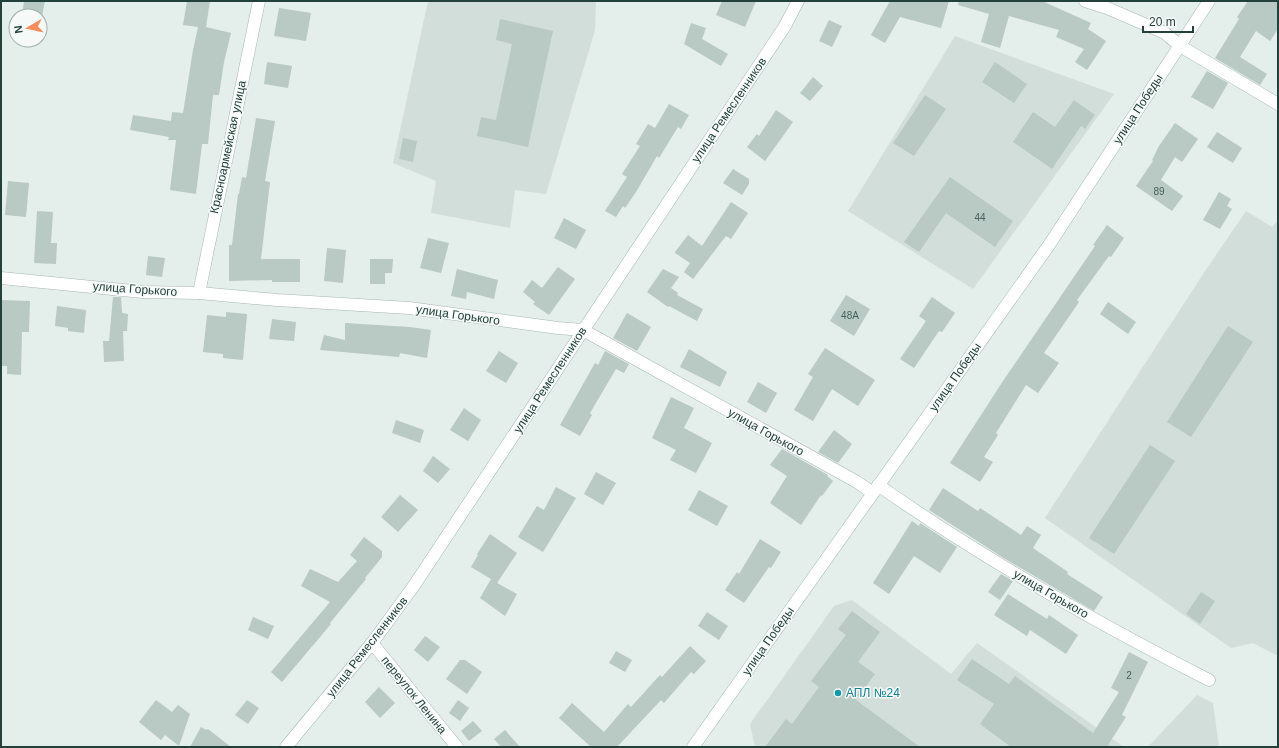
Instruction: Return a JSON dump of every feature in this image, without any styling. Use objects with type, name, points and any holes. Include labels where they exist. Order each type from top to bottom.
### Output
[{"type":"street","name":"Красноармейская улица","points":[[199,293],[259,1]]},
{"type":"street","name":"улица Ремесленников","points":[[286,747],[372,643],[413,587],[785,26],[798,1]]},
{"type":"street","points":[[1085,1],[1107,8],[1164,33],[1180,46],[1278,104]]},
{"type":"street","name":"улица Победы","points":[[692,747],[1049,245],[1209,1]]},
{"type":"street","name":"улица Горького","points":[[1,278],[143,292],[199,293],[277,300],[410,308],[583,330],[857,482],[875,489],[907,506],[1054,597],[1209,680]]},
{"type":"street","name":"переулок Ленина","points":[[372,643],[457,747]]},
{"type":"shaded area","points":[[428,1],[596,1],[595,30],[546,194],[515,190],[510,228],[431,213],[436,181],[393,163]]},
{"type":"shaded area","points":[[955,36],[1114,94],[973,289],[848,211]]},
{"type":"shaded area","points":[[1246,211],[1272,227],[1278,220],[1278,656],[1253,643],[1231,648],[1045,518],[1205,271]]},
{"type":"shaded area","points":[[852,600],[951,674],[977,643],[1124,747],[755,747],[750,724],[834,606]]},
{"type":"shaded area","points":[[1197,695],[1213,703],[1219,747],[1148,747]]},
{"type":"building","points":[[24,1],[45,1],[44,8],[23,8]]},
{"type":"building","points":[[187,1],[210,1],[206,27],[231,33],[224,62],[219,95],[213,95],[208,144],[202,144],[196,194],[170,190],[176,140],[168,140],[169,137],[130,130],[133,115],[171,121],[172,112],[183,113],[198,27],[183,25]]},
{"type":"building","points":[[722,1],[756,1],[745,27],[716,15]]},
{"type":"building","points":[[890,1],[949,1],[941,28],[900,17],[885,43],[871,35]]},
{"type":"building","points":[[959,1],[1042,1],[1091,23],[1088,29],[1106,41],[1087,70],[1075,62],[1084,49],[1056,37],[1059,30],[1009,16],[1000,48],[981,42],[989,14],[958,5]]},
{"type":"building","points":[[1248,1],[1278,1],[1278,29],[1270,41],[1256,31],[1240,57],[1267,74],[1260,85],[1215,58],[1239,19],[1237,17]]},
{"type":"building","points":[[279,8],[311,13],[306,41],[274,36]]},
{"type":"building","points":[[500,19],[553,31],[528,147],[477,136],[481,117],[496,120],[512,44],[496,40]]},
{"type":"building","points":[[829,20],[842,26],[832,47],[819,41]]},
{"type":"building","points":[[691,23],[706,28],[702,39],[728,54],[721,66],[684,44]]},
{"type":"building","points":[[267,62],[292,66],[288,88],[264,84]]},
{"type":"building","points":[[995,62],[1027,84],[1014,103],[982,82]]},
{"type":"building","points":[[1207,71],[1228,83],[1213,109],[1191,97]]},
{"type":"building","points":[[813,77],[823,86],[810,101],[800,93]]},
{"type":"building","points":[[925,95],[946,109],[914,156],[893,143]]},
{"type":"building","points":[[1074,100],[1095,115],[1085,129],[1081,126],[1052,169],[1013,142],[1033,112],[1055,127]]},
{"type":"building","points":[[669,104],[689,115],[681,129],[678,127],[659,158],[657,156],[636,192],[625,208],[623,206],[616,217],[605,211],[627,177],[622,174],[640,146],[636,144],[648,124],[655,128]]},
{"type":"building","points":[[776,110],[793,122],[765,161],[747,147],[757,134],[759,136]]},
{"type":"building","points":[[256,118],[275,121],[265,181],[270,182],[261,259],[300,259],[300,282],[272,282],[272,280],[229,281],[229,245],[232,245],[238,194],[242,177],[246,178]]},
{"type":"building","points":[[1175,123],[1198,139],[1182,162],[1175,157],[1161,180],[1183,196],[1172,211],[1136,186],[1153,161],[1152,160],[1159,146]]},
{"type":"building","points":[[1217,132],[1242,148],[1233,163],[1207,147]]},
{"type":"building","points":[[403,138],[417,141],[413,162],[399,159]]},
{"type":"building","points":[[733,169],[749,179],[749,184],[742,195],[723,183]]},
{"type":"building","points":[[950,177],[1013,221],[995,247],[946,213],[919,252],[904,242]]},
{"type":"building","points":[[8,181],[29,183],[26,217],[5,215]]},
{"type":"building","points":[[1219,192],[1231,199],[1227,206],[1232,209],[1220,229],[1203,220]]},
{"type":"building","points":[[731,202],[748,213],[731,239],[726,236],[693,279],[684,272],[690,263],[675,252],[688,235],[702,246]]},
{"type":"building","points":[[37,211],[53,212],[51,243],[57,243],[56,264],[34,263]]},
{"type":"building","points":[[564,218],[586,230],[576,249],[554,238]]},
{"type":"building","points":[[1107,225],[1124,238],[1077,300],[1079,302],[1044,353],[1059,363],[1038,393],[1026,385],[996,433],[998,435],[984,457],[993,462],[980,482],[950,463],[1003,381],[1095,246],[1093,245]]},
{"type":"building","points":[[428,238],[449,243],[441,273],[420,268]]},
{"type":"building","points":[[327,248],[346,250],[343,283],[324,281]]},
{"type":"building","points":[[148,256],[165,258],[162,277],[146,275]]},
{"type":"building","points":[[370,259],[393,259],[392,273],[385,273],[385,284],[370,284]]},
{"type":"building","points":[[558,267],[575,279],[549,315],[533,304],[535,302],[523,292],[532,280],[542,288]]},
{"type":"building","points":[[457,269],[498,280],[494,299],[467,292],[466,299],[451,296]]},
{"type":"building","points":[[663,269],[679,277],[671,288],[678,293],[677,295],[703,309],[697,321],[669,306],[668,307],[647,292]]},
{"type":"building","points":[[846,295],[870,309],[854,336],[830,321]]},
{"type":"building","points":[[113,297],[121,297],[122,313],[128,314],[127,331],[123,331],[124,361],[104,362],[103,341],[109,341]]},
{"type":"building","points":[[932,297],[955,313],[942,332],[939,331],[914,368],[900,359],[926,321],[919,316]]},
{"type":"building","points":[[1,300],[30,301],[29,332],[22,332],[21,375],[7,374],[7,366],[1,366]]},
{"type":"building","points":[[1108,302],[1136,322],[1128,334],[1100,314]]},
{"type":"building","points":[[57,306],[86,310],[84,333],[68,331],[68,328],[55,326]]},
{"type":"building","points":[[226,312],[247,314],[243,360],[223,358],[223,354],[203,352],[207,315],[226,317]]},
{"type":"building","points":[[627,313],[651,327],[637,351],[613,338]]},
{"type":"building","points":[[272,319],[296,322],[294,341],[269,339]]},
{"type":"building","points":[[345,323],[410,327],[431,330],[427,358],[400,353],[399,357],[320,350],[324,335],[345,340]]},
{"type":"building","points":[[1228,326],[1253,342],[1191,437],[1167,422]]},
{"type":"building","points":[[825,348],[875,380],[858,406],[832,389],[813,421],[794,410],[813,377],[808,374]]},
{"type":"building","points":[[689,349],[727,372],[720,387],[680,367]]},
{"type":"building","points":[[499,351],[518,363],[506,383],[486,371]]},
{"type":"building","points":[[605,351],[629,364],[624,373],[616,369],[590,413],[592,415],[580,436],[560,425],[595,363],[598,365]]},
{"type":"building","points":[[758,382],[777,393],[766,413],[747,402]]},
{"type":"building","points":[[671,397],[694,408],[684,428],[712,443],[696,473],[670,460],[676,450],[652,438]]},
{"type":"building","points":[[464,408],[481,420],[468,441],[450,430]]},
{"type":"building","points":[[396,420],[424,430],[420,443],[392,433]]},
{"type":"building","points":[[834,430],[852,444],[838,463],[818,452]]},
{"type":"building","points":[[1150,445],[1175,461],[1114,554],[1089,538]]},
{"type":"building","points":[[782,449],[828,475],[827,476],[833,481],[822,496],[821,495],[801,525],[770,503],[787,476],[770,465]]},
{"type":"building","points":[[433,456],[450,469],[438,483],[423,471]]},
{"type":"building","points":[[596,472],[616,483],[603,505],[584,494]]},
{"type":"building","points":[[556,487],[576,498],[543,552],[518,537],[537,506],[544,510]]},
{"type":"building","points":[[943,488],[978,511],[980,508],[1021,535],[1027,526],[1041,535],[1033,548],[1068,572],[1067,574],[1103,597],[1094,611],[1002,557],[929,510]]},
{"type":"building","points":[[699,490],[728,506],[717,526],[688,510]]},
{"type":"building","points":[[400,495],[418,510],[398,532],[381,517]]},
{"type":"building","points":[[912,521],[919,526],[920,523],[957,547],[940,573],[914,556],[889,594],[873,583]]},
{"type":"building","points":[[490,534],[517,553],[497,583],[517,594],[505,616],[480,598],[491,579],[471,567],[478,555],[477,554]]},
{"type":"building","points":[[364,537],[382,551],[382,557],[330,623],[331,624],[282,682],[271,672],[330,602],[301,586],[310,569],[338,582],[357,561],[350,555]]},
{"type":"building","points":[[760,539],[781,552],[771,568],[769,567],[744,603],[725,590],[737,572],[739,574]]},
{"type":"building","points":[[1001,574],[1013,581],[1000,600],[988,592]]},
{"type":"building","points":[[1201,592],[1215,601],[1200,624],[1186,614]]},
{"type":"building","points":[[1008,594],[1047,619],[1049,615],[1078,635],[1066,654],[1030,630],[1027,636],[994,615]]},
{"type":"building","name":"АПЛ №24","points":[[852,611],[880,632],[858,662],[875,674],[856,700],[920,747],[765,747],[786,719],[792,724],[819,687],[811,681],[846,635],[838,629]]},
{"type":"building","points":[[707,612],[728,626],[719,640],[698,626]]},
{"type":"building","points":[[253,617],[274,626],[268,639],[248,630]]},
{"type":"building","points":[[425,636],[440,647],[428,662],[414,650]]},
{"type":"building","points":[[690,646],[706,661],[694,674],[691,672],[664,703],[661,700],[617,747],[591,747],[559,718],[572,703],[604,732],[628,704],[631,707],[660,675],[662,677]]},
{"type":"building","points":[[616,651],[632,660],[625,672],[609,663]]},
{"type":"building","points":[[1129,652],[1148,662],[1122,715],[1126,717],[1108,745],[1111,747],[1011,747],[980,724],[994,704],[957,680],[972,659],[1009,684],[1015,676],[1093,733],[1119,692],[1111,688]]},
{"type":"building","points":[[460,660],[465,660],[482,672],[467,694],[446,679]]},
{"type":"building","points":[[379,687],[395,703],[380,718],[365,702]]},
{"type":"building","points":[[156,700],[172,712],[178,705],[190,714],[179,746],[165,735],[161,740],[139,722]]},
{"type":"building","points":[[247,700],[259,708],[248,724],[235,715]]},
{"type":"building","points":[[458,700],[469,708],[460,721],[449,713]]},
{"type":"building","points":[[473,721],[482,731],[469,741],[461,731]]},
{"type":"building","points":[[201,727],[206,730],[208,729],[231,747],[190,747]]},
{"type":"building","points":[[505,730],[520,747],[501,747],[494,739]]},
{"type":"place","name":"АПЛ №24","points":[[838,693]]}]
